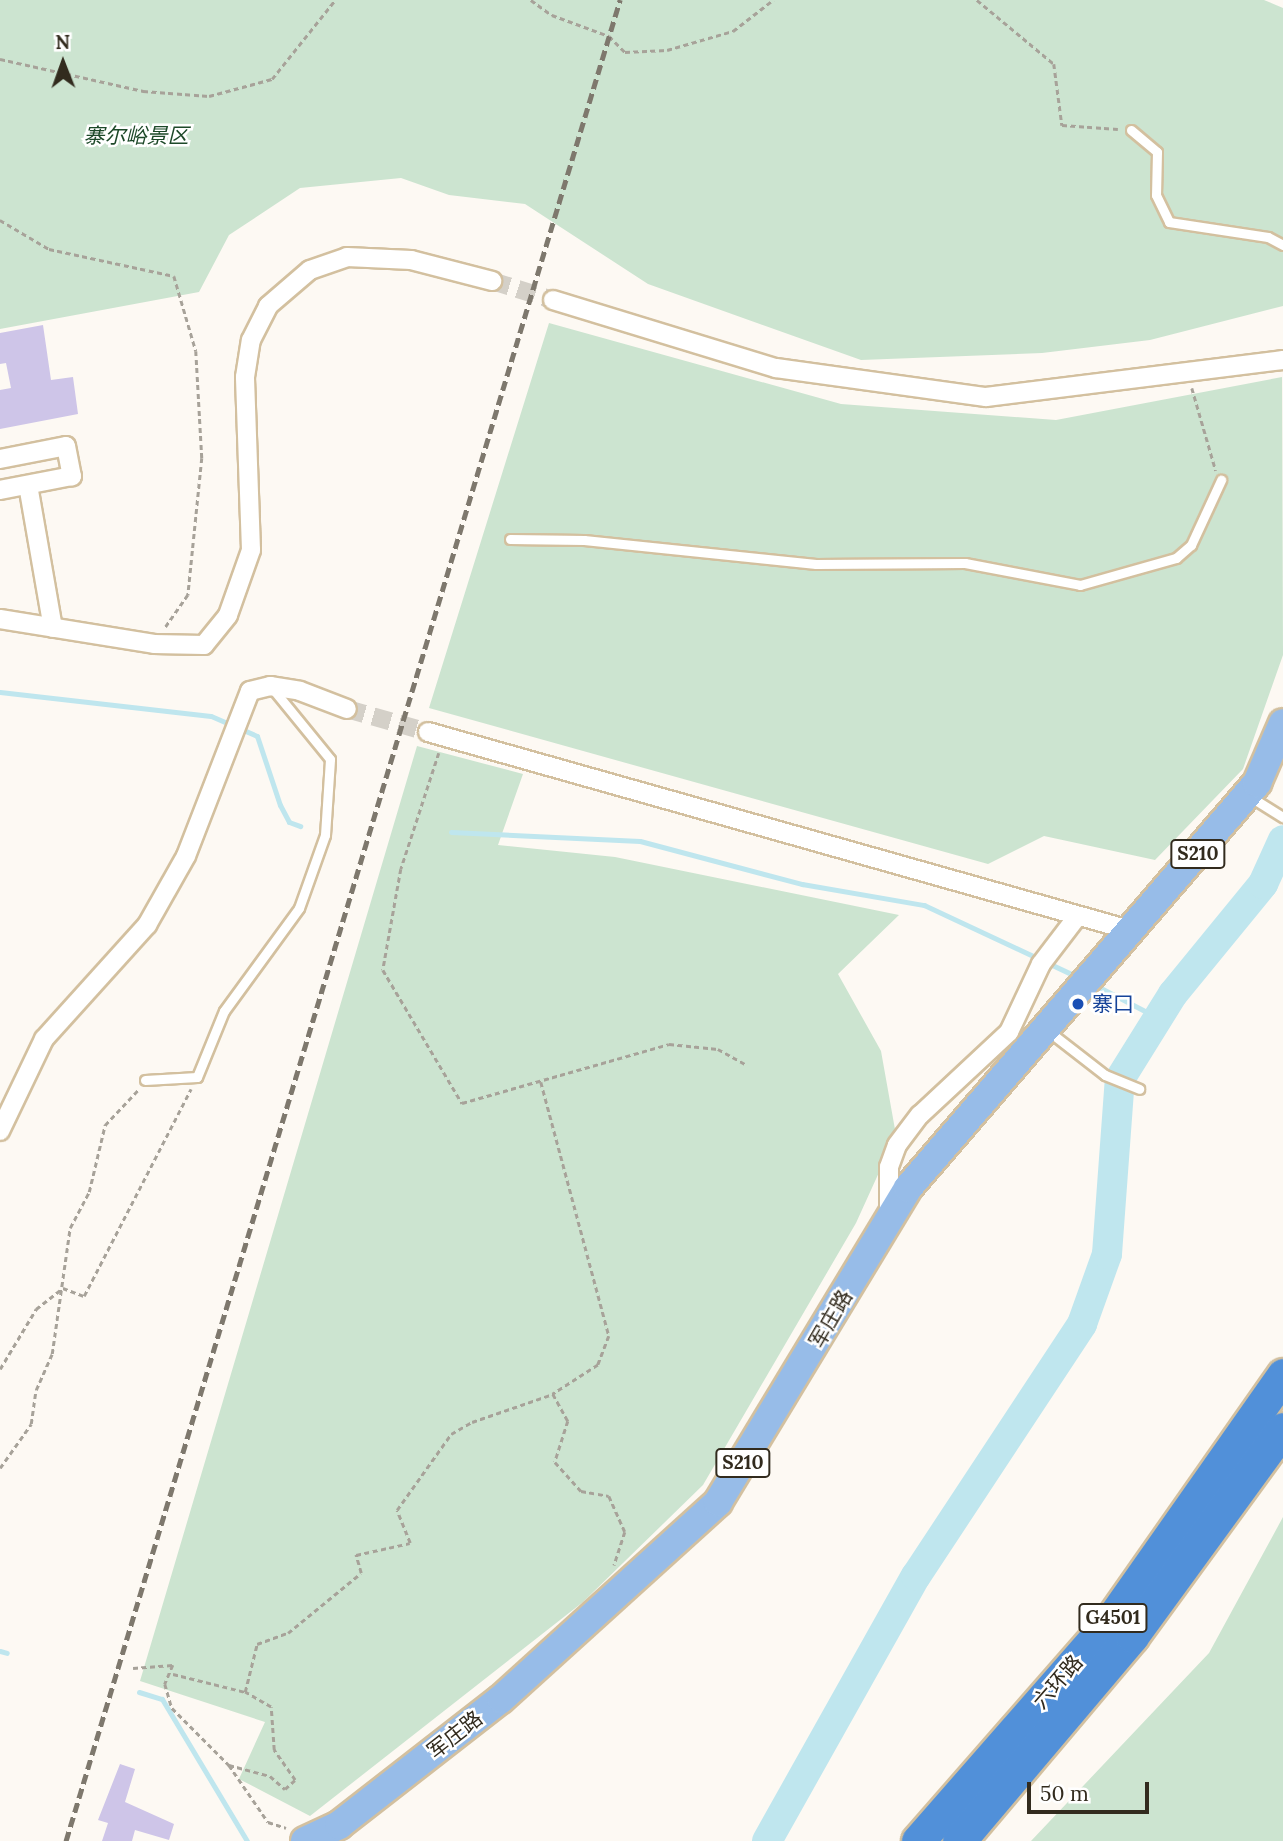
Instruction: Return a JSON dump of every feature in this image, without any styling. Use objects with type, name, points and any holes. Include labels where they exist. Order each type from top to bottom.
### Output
[{"type":"highway","name":"六环路","points":[[918,1841],[1109,1623],[1283,1375]]},
{"type":"highway","name":"六环路","points":[[959,1841],[1132,1636],[1283,1429]]},
{"type":"main road","name":"军庄路","points":[[309,1839],[360,1808],[619,1597],[718,1502],[889,1219],[959,1122],[1133,931],[1247,795],[1283,723]]},
{"type":"street","points":[[0,619],[154,644],[204,646],[220,631],[242,584],[254,528],[247,357],[268,306],[310,270],[347,257],[411,260],[492,281]]},
{"type":"street","points":[[553,300],[776,368],[986,397],[1283,360]]},
{"type":"street","points":[[0,459],[66,446],[72,476],[0,490]]},
{"type":"street","points":[[28,485],[53,628]]},
{"type":"street","points":[[0,1131],[44,1039],[147,925],[186,856],[225,755],[240,707],[250,691],[270,686],[347,709]]},
{"type":"street","points":[[437,734],[765,822],[1076,918],[1133,931]]},
{"type":"street","points":[[889,1219],[890,1167],[897,1145],[920,1115],[1009,1032],[1041,964],[1076,918]]},
{"type":"lane","points":[[1131,130],[1157,152],[1156,195],[1169,222],[1268,237],[1283,245]]},
{"type":"lane","points":[[510,539],[584,540],[816,564],[965,563],[1080,585],[1176,558],[1191,545],[1221,480]]},
{"type":"lane","points":[[145,1080],[197,1077],[224,1011],[299,908],[325,835],[330,759],[270,686]]},
{"type":"lane","points":[[1247,795],[1283,817]]},
{"type":"lane","points":[[1044,1028],[1105,1075],[1139,1089]]},
{"type":"path","points":[[0,59],[144,91],[209,96],[272,79],[335,0]]},
{"type":"path","points":[[531,0],[552,15],[609,36],[625,52],[667,50],[733,32],[773,0]]},
{"type":"path","points":[[977,0],[1054,64],[1062,125],[1131,130]]},
{"type":"path","points":[[0,220],[49,249],[174,276],[196,351],[202,458],[188,595],[154,644]]},
{"type":"path","points":[[1188,373],[1209,460],[1221,480]]},
{"type":"path","points":[[437,734],[401,869],[384,979],[405,1003],[462,1103],[669,1044],[718,1049],[747,1065]]},
{"type":"path","points":[[0,1369],[36,1309],[58,1292],[84,1296],[197,1077]]},
{"type":"path","points":[[0,1468],[31,1424],[36,1390],[51,1354],[58,1292],[70,1228],[89,1192],[105,1125],[145,1080]]},
{"type":"path","points":[[245,1692],[257,1644],[288,1633],[361,1573],[356,1555],[410,1544],[397,1510],[451,1434],[553,1394],[598,1365],[609,1336],[541,1082]]},
{"type":"path","points":[[553,1394],[568,1421],[555,1462],[581,1491],[610,1496],[625,1532],[610,1584],[619,1597]]},
{"type":"path","points":[[133,1668],[173,1665],[173,1674],[165,1684],[172,1708],[229,1765],[268,1822],[309,1839]]},
{"type":"path","points":[[173,1674],[245,1692],[271,1707],[275,1750],[295,1780],[285,1789],[270,1776],[229,1765]]},
{"type":"green space","name":"寨尔峪景区","points":[[0,0],[1264,0],[1283,8],[1283,306],[1150,340],[1042,353],[861,360],[648,284],[525,204],[449,195],[401,178],[300,188],[229,235],[199,292],[0,329]]},
{"type":"green space","points":[[549,323],[841,404],[1056,420],[1282,377],[1283,655],[1243,769],[1155,860],[1044,836],[988,864],[429,708]]},
{"type":"green space","points":[[417,746],[523,774],[498,845],[615,857],[899,915],[838,974],[881,1051],[896,1135],[856,1223],[703,1485],[583,1602],[310,1816],[239,1779],[265,1722],[140,1681]]},
{"type":"green space","points":[[1283,1517],[1283,1841],[1031,1841],[1209,1653]]},
{"type":"building","points":[[43,325],[51,380],[73,377],[78,414],[0,429],[0,390],[11,388],[6,363],[0,364],[0,333]]},
{"type":"building","points":[[120,1764],[135,1769],[125,1802],[174,1824],[169,1840],[135,1830],[132,1841],[102,1841],[108,1823],[98,1820]]},
{"type":"waterway","points":[[0,692],[211,716],[257,736],[280,805],[289,822],[300,826]]},
{"type":"waterway","points":[[451,832],[640,841],[802,884],[924,905],[1078,977]]},
{"type":"waterway","points":[[767,1841],[916,1576],[1082,1324],[1107,1254],[1120,1079],[1173,994],[1263,884],[1283,840]]},
{"type":"waterway","points":[[1093,984],[1158,1018]]},
{"type":"waterway","points":[[0,1651],[7,1653]]},
{"type":"waterway","points":[[139,1692],[162,1699],[247,1841]]},
{"type":"tunnel","points":[[492,281],[553,300]]},
{"type":"tunnel","points":[[347,709],[428,732]]},
{"type":"railway","points":[[66,1841],[620,0]]},
{"type":"place","name":"寨口","points":[[1078,1004]]}]
